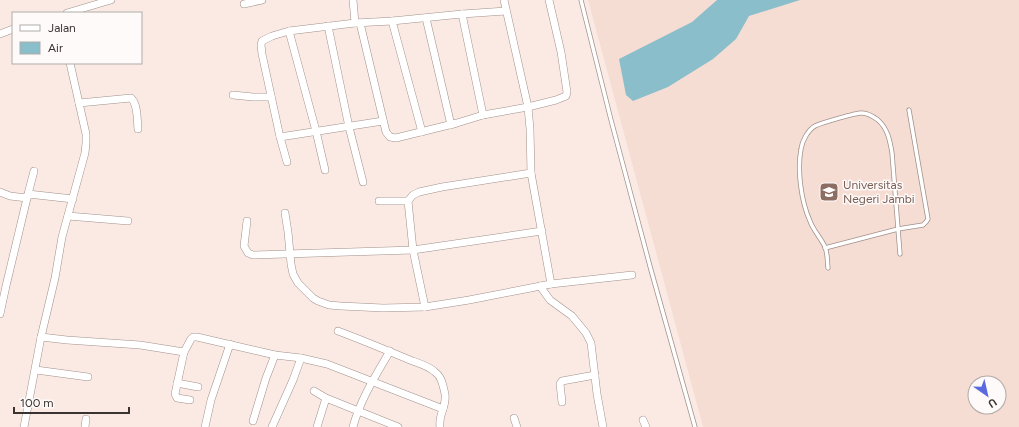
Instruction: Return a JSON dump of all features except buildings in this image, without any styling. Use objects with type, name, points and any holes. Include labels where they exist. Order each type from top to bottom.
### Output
[{"type":"street","points":[[70,12],[111,0]]},
{"type":"street","points":[[244,4],[262,0]]},
{"type":"street","points":[[353,0],[357,23],[383,121],[387,133],[391,138],[451,125],[483,115],[528,107],[561,99],[566,96],[567,94],[561,52],[549,0]]},
{"type":"street","points":[[504,0],[528,107],[531,173],[551,284]]},
{"type":"street","points":[[287,162],[261,51],[261,43],[264,40],[289,31],[328,26],[506,11]]},
{"type":"street","points":[[462,14],[483,115]]},
{"type":"street","points":[[426,18],[451,125]]},
{"type":"street","points":[[392,21],[422,132]]},
{"type":"street","points":[[328,26],[363,182]]},
{"type":"street","points":[[0,34],[12,29]]},
{"type":"street","points":[[289,31],[325,170]]},
{"type":"street","points":[[24,427],[62,237],[85,153],[86,134],[70,64]]},
{"type":"street","points":[[233,95],[271,97]]},
{"type":"street","points":[[79,103],[131,98],[134,100],[136,105],[138,129]]},
{"type":"street","points":[[280,137],[383,121]]},
{"type":"street","points":[[0,314],[34,171]]},
{"type":"street","points":[[425,307],[413,250],[408,201],[413,195],[419,192],[531,173]]},
{"type":"street","points":[[0,192],[10,196],[73,199]]},
{"type":"street","points":[[379,201],[408,201]]},
{"type":"street","points":[[285,213],[292,270],[295,278],[308,293],[318,301],[329,305],[383,308],[425,307],[551,284],[632,275]]},
{"type":"street","points":[[68,216],[128,221]]},
{"type":"street","points":[[247,221],[244,246],[248,253],[257,255],[413,250],[542,231]]},
{"type":"street","points":[[540,286],[550,300],[572,316],[588,335],[591,343],[603,427]]},
{"type":"street","points":[[338,331],[390,351],[425,366],[435,372],[442,381],[446,402],[439,422],[440,427]]},
{"type":"street","points":[[41,337],[140,345],[184,352]]},
{"type":"street","points":[[190,400],[177,398],[175,396],[184,352],[194,337],[275,355],[301,358],[327,364],[443,409]]},
{"type":"street","points":[[205,427],[211,400],[230,344]]},
{"type":"street","points":[[353,427],[358,410],[372,381],[390,351]]},
{"type":"street","points":[[252,421],[275,355]]},
{"type":"street","points":[[272,427],[301,358]]},
{"type":"street","points":[[36,370],[88,377]]},
{"type":"street","points":[[562,402],[560,384],[562,381],[595,375]]},
{"type":"street","points":[[177,383],[198,387]]},
{"type":"street","points":[[314,391],[326,398],[398,427]]},
{"type":"street","points":[[317,427],[326,398]]},
{"type":"street","points":[[514,418],[517,427]]},
{"type":"street","points":[[85,427],[86,419]]},
{"type":"street","points":[[643,420],[646,427]]},
{"type":"lane","points":[[581,0],[649,263],[695,427]]},
{"type":"lane","points":[[825,248],[923,224],[928,219],[909,110]]},
{"type":"lane","points":[[828,268],[825,248],[810,223],[805,208],[799,170],[801,148],[805,138],[814,127],[821,123],[861,113],[879,121],[889,137],[892,153],[900,254]]},
{"type":"shaded area","name":"Universitas Negeri Jambi","points":[[588,0],[1019,0],[1019,427],[703,427]]},
{"type":"water","points":[[717,0],[800,0],[749,16],[736,39],[713,59],[668,87],[633,101],[626,95],[619,59],[692,22]]},
{"type":"place","name":"Universitas Negeri Jambi","points":[[829,192]]}]
